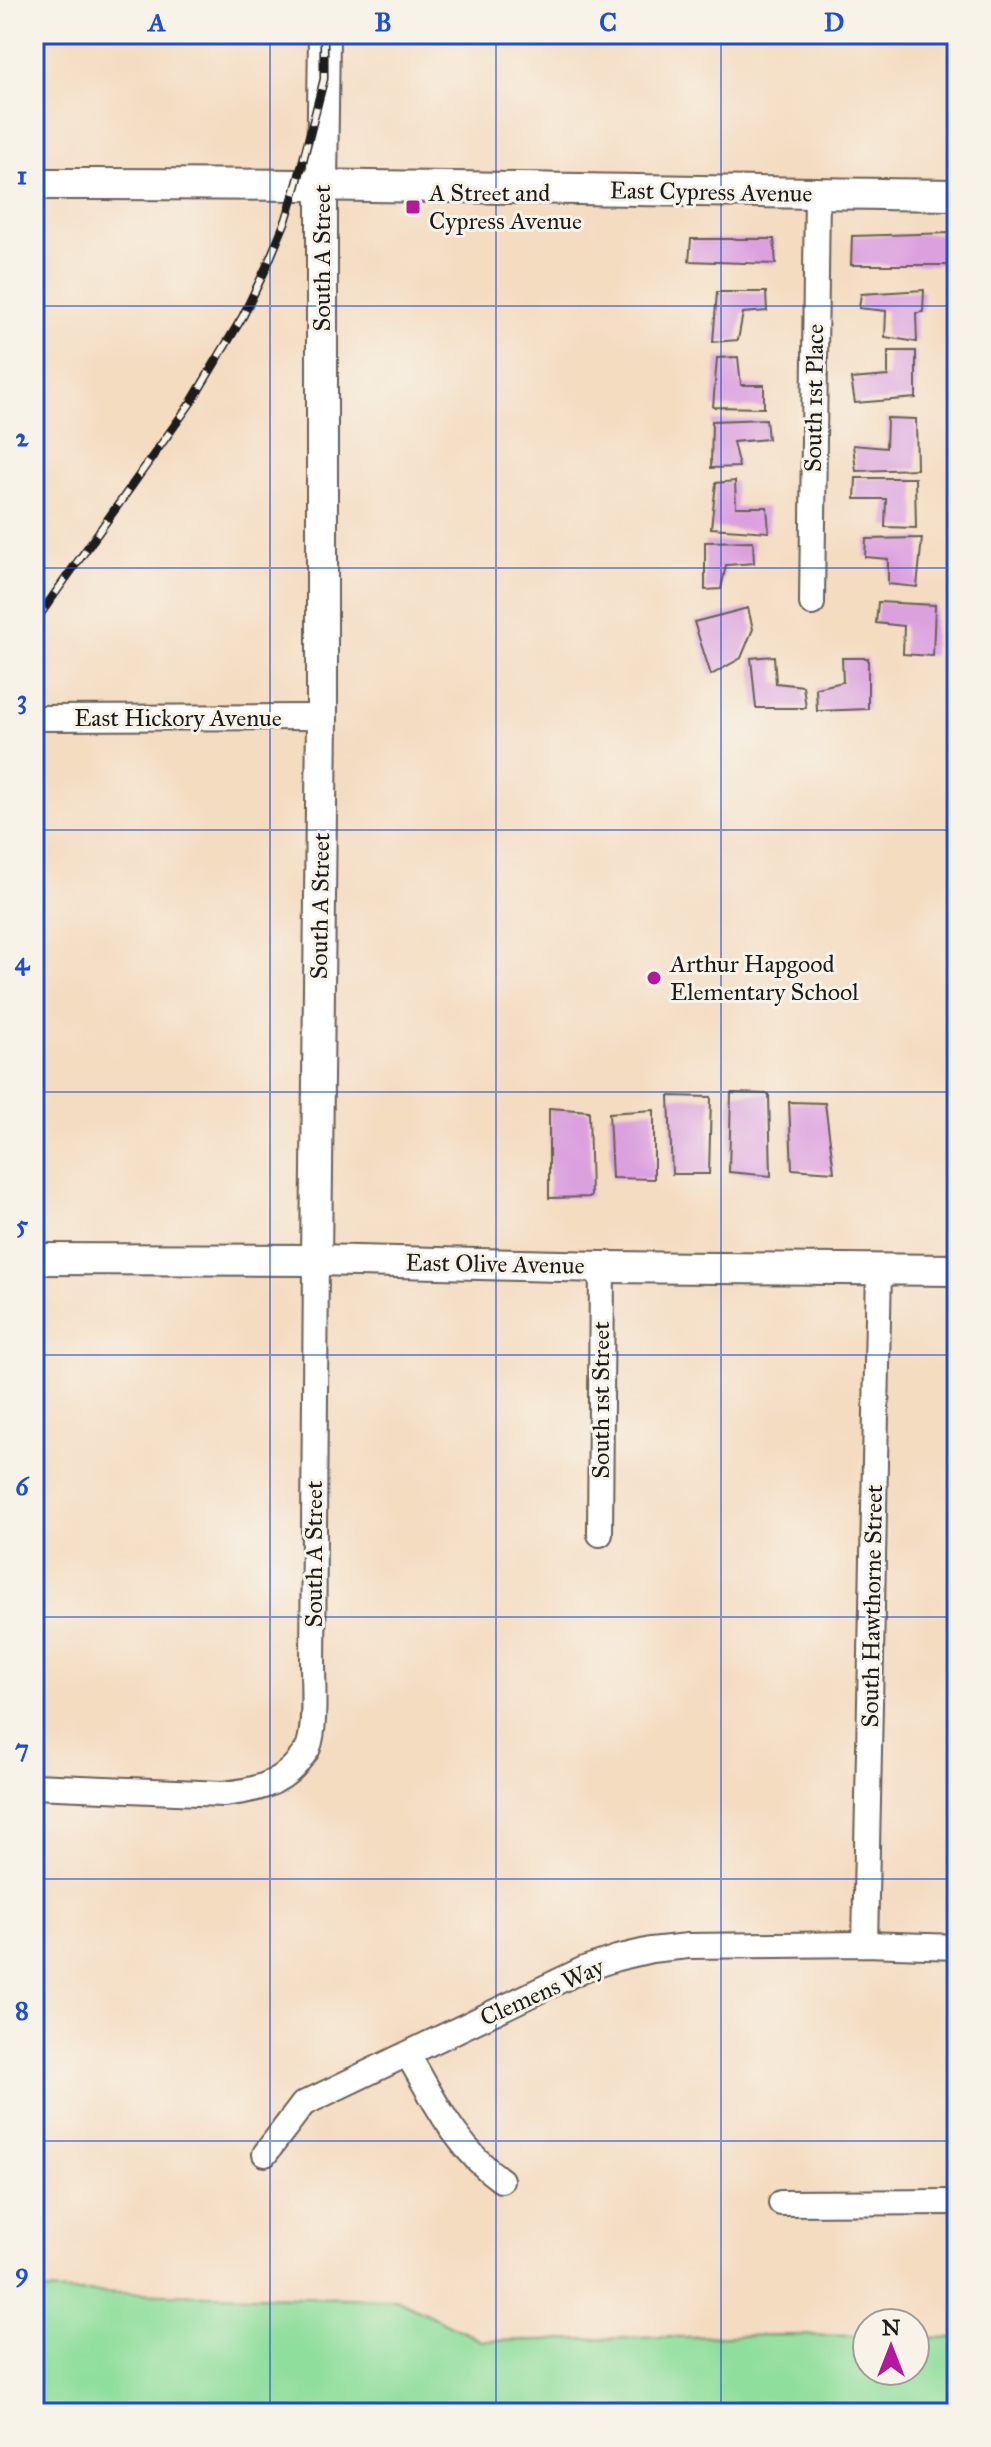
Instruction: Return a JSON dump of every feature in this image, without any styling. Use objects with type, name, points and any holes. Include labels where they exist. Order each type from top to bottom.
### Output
[{"type":"street","name":"South A Street","points":[[34,1786],[223,1794],[265,1787],[290,1771],[308,1749],[312,1720],[322,717],[324,34]]},
{"type":"street","name":"East Cypress Avenue","points":[[34,184],[322,184],[957,195]]},
{"type":"street","name":"South 1st Place","points":[[812,603],[817,193]]},
{"type":"street","name":"East Hickory Avenue","points":[[34,718],[322,717]]},
{"type":"street","name":"East Olive Avenue","points":[[34,1259],[957,1270]]},
{"type":"street","name":"South 1st Street","points":[[600,1534],[602,1267]]},
{"type":"street","name":"South Hawthorne Street","points":[[865,1944],[879,1269]]},
{"type":"street","name":"Clemens Way","points":[[265,2154],[303,2104],[584,1969],[617,1958],[688,1946],[865,1944],[957,1947]]},
{"type":"street","points":[[408,2055],[457,2137],[486,2170],[501,2180]]},
{"type":"street","points":[[781,2203],[957,2202]]},
{"type":"green space","points":[[34,2291],[396,2299],[482,2341],[851,2336],[851,2387],[931,2387],[931,2337],[957,2338],[957,2413],[34,2413]]},
{"type":"building","points":[[951,233],[949,265],[851,265],[852,236]]},
{"type":"building","points":[[691,239],[774,239],[776,264],[689,261]]},
{"type":"building","points":[[924,290],[923,312],[916,313],[917,342],[885,337],[886,311],[859,308],[861,294]]},
{"type":"building","points":[[717,292],[766,292],[767,311],[743,313],[738,340],[713,342]]},
{"type":"building","points":[[888,351],[916,351],[916,398],[855,403],[851,379],[888,376]]},
{"type":"building","points":[[738,357],[741,385],[764,385],[764,408],[713,407],[717,358]]},
{"type":"building","points":[[887,418],[916,419],[917,469],[856,471],[853,445],[886,448]]},
{"type":"building","points":[[766,419],[768,439],[733,442],[739,467],[711,468],[712,421]]},
{"type":"building","points":[[856,478],[915,478],[916,528],[885,527],[886,499],[855,499]]},
{"type":"building","points":[[735,481],[736,507],[767,507],[769,532],[711,528],[716,483]]},
{"type":"building","points":[[922,538],[917,587],[888,584],[888,559],[865,557],[866,539]]},
{"type":"building","points":[[753,541],[754,563],[726,565],[721,589],[705,590],[705,542]]},
{"type":"building","points":[[878,602],[935,605],[933,656],[903,654],[904,626],[876,623]]},
{"type":"building","points":[[748,608],[753,629],[741,658],[711,675],[694,622]]},
{"type":"building","points":[[774,656],[776,683],[803,686],[806,708],[756,708],[751,658]]},
{"type":"building","points":[[842,658],[868,658],[868,709],[817,711],[816,688],[843,682]]},
{"type":"building","points":[[731,1093],[769,1094],[771,1176],[729,1172]]},
{"type":"building","points":[[669,1096],[711,1097],[709,1174],[672,1174]]},
{"type":"building","points":[[789,1102],[825,1103],[834,1172],[792,1169]]},
{"type":"building","points":[[549,1108],[589,1111],[591,1197],[549,1198]]},
{"type":"building","points":[[654,1110],[654,1179],[612,1178],[609,1113]]},
{"type":"railway","points":[[34,623],[192,401],[243,316],[286,220],[297,184],[324,79],[324,34]]},
{"type":"place","name":"A Street and Cypress Avenue","points":[[413,207]]},
{"type":"place","name":"Arthur Hapgood Elementary School","points":[[654,978]]}]
